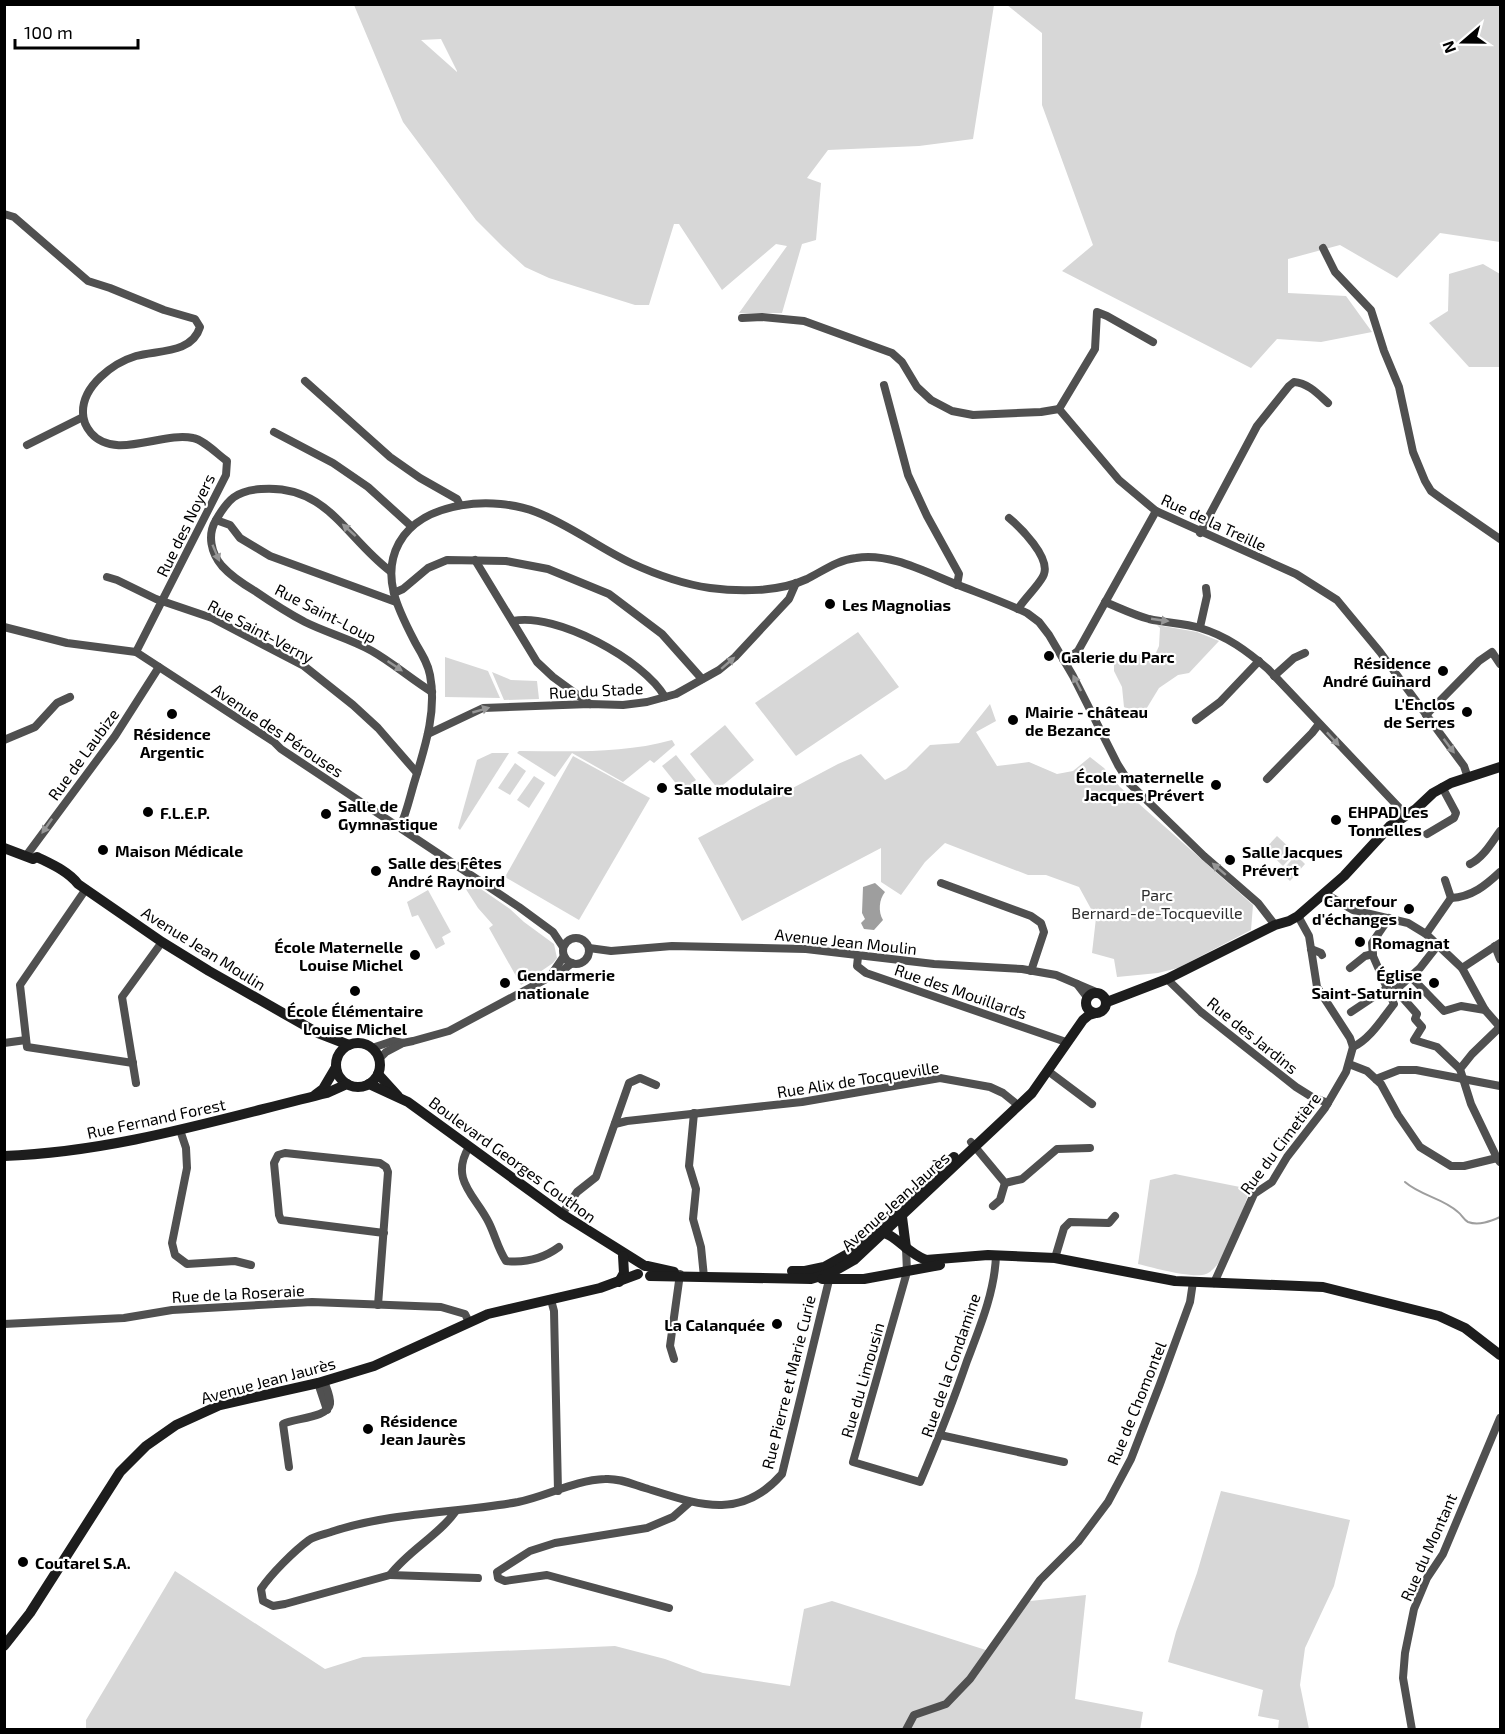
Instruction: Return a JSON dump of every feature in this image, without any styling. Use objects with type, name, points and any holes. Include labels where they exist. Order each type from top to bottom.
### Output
[{"type":"main road","points":[[1164,980],[1298,916],[1344,876],[1390,826],[1442,787],[1500,767]]},
{"type":"main road","name":"Avenue Jean Moulin","points":[[4,848],[29,857],[37,857],[52,864],[162,942],[318,1033],[349,1045]]},
{"type":"main road","name":"Avenue Jean Jaurès","points":[[880,1231],[1017,1104],[1032,1093],[1091,1002],[1104,1010],[1107,1002],[1164,980]]},
{"type":"main road","name":"Avenue Jean Moulin","points":[[318,1033],[338,1055]]},
{"type":"main road","name":"Avenue Jean Jaurès","points":[[1017,1104],[1065,1042]]},
{"type":"main road","points":[[312,1097],[323,1089],[336,1068],[338,1055],[349,1045],[361,1043],[372,1048],[379,1059],[378,1074],[369,1084],[354,1087],[347,1084],[342,1080],[336,1068]]},
{"type":"main road","name":"Boulevard Georges Couthon","points":[[378,1074],[400,1098]]},
{"type":"main road","name":"Rue Fernand Forest","points":[[4,1156],[78,1151],[180,1130],[327,1093],[347,1084]]},
{"type":"main road","name":"Boulevard Georges Couthon","points":[[369,1084],[400,1098],[609,1245],[643,1272]]},
{"type":"main road","name":"Avenue Jean Jaurès","points":[[880,1231],[902,1217],[974,1144]]},
{"type":"main road","points":[[902,1217],[906,1248]]},
{"type":"main road","points":[[864,1279],[856,1268],[852,1256],[880,1231],[917,1257],[926,1260],[996,1255],[1056,1257],[1193,1282],[1323,1287],[1439,1316],[1465,1328],[1500,1355]]},
{"type":"main road","name":"Boulevard Georges Couthon","points":[[609,1245],[627,1253],[643,1272]]},
{"type":"main road","points":[[619,1282],[624,1273],[622,1256]]},
{"type":"main road","name":"Avenue Jean Jaurès","points":[[704,1274],[812,1279],[828,1273],[852,1256]]},
{"type":"main road","points":[[828,1273],[864,1279],[907,1272],[957,1259]]},
{"type":"main road","name":"Avenue Jean Jaurès","points":[[4,1646],[30,1613],[110,1487],[133,1458],[176,1425],[220,1405],[321,1382],[374,1366],[488,1314],[600,1288],[643,1272],[679,1275],[805,1271],[828,1273]]},
{"type":"main road","name":"Avenue Jean Jaurès","points":[[600,1288],[621,1287],[643,1272]]},
{"type":"street","points":[[4,214],[14,217],[88,281],[164,310],[195,319],[200,327],[198,333],[183,346],[135,356],[121,363],[90,388],[85,397],[83,417],[27,446]]},
{"type":"street","points":[[1323,248],[1335,272],[1371,310],[1399,387],[1413,452],[1431,491],[1500,539]]},
{"type":"street","points":[[742,318],[762,316],[804,321],[891,353],[902,362],[917,387],[931,400],[952,411],[973,415],[1059,409],[1095,349],[1097,312],[1153,342]]},
{"type":"street","points":[[305,381],[390,457],[457,500],[460,505]]},
{"type":"street","points":[[1200,532],[1257,426],[1289,386],[1294,382],[1299,382],[1328,403]]},
{"type":"street","points":[[884,386],[908,475],[957,572],[959,578],[957,585]]},
{"type":"street","name":"Rue de la Treille","points":[[1059,409],[1119,480],[1156,511],[1296,574],[1337,600],[1380,652],[1464,766],[1468,778]]},
{"type":"street","name":"Rue des Noyers","points":[[83,417],[92,435],[102,442],[113,445],[183,437],[195,438],[227,461],[226,475],[136,652]]},
{"type":"street","points":[[274,432],[333,463],[368,487],[411,526]]},
{"type":"street","points":[[200,526],[210,531],[227,501],[246,491],[279,489],[294,491],[308,496],[321,505],[390,571]]},
{"type":"street","points":[[400,827],[428,734],[432,692],[428,667],[396,602],[390,571],[397,546],[411,526],[431,514],[460,505],[503,505],[529,510],[565,525],[628,562],[687,584],[725,590],[774,588],[796,583],[834,564],[858,557],[889,560],[1032,616],[1044,627],[1063,659],[1130,784],[1204,856],[1258,903],[1275,925]]},
{"type":"street","points":[[1063,659],[1069,658],[1078,651],[1156,511]]},
{"type":"street","points":[[1009,518],[1030,539],[1040,554],[1045,568],[1042,578],[1018,609]]},
{"type":"street","points":[[216,520],[230,525],[240,538],[270,556],[396,602]]},
{"type":"street","name":"Rue Saint-Loup","points":[[210,531],[212,543],[221,564],[238,580],[305,622],[370,650],[432,692]]},
{"type":"street","points":[[394,593],[438,563],[447,560],[506,561],[548,569],[609,594],[662,634],[702,679]]},
{"type":"street","points":[[475,560],[537,662],[590,704]]},
{"type":"street","name":"Rue Saint-Verny","points":[[107,577],[163,601],[212,618],[304,666],[378,728],[417,773]]},
{"type":"street","name":"Rue du Stade","points":[[428,734],[483,708],[624,705],[665,697],[719,670],[735,657],[789,599],[796,583]]},
{"type":"street","points":[[1200,627],[1207,596],[1206,588]]},
{"type":"street","points":[[1105,602],[1151,619],[1200,627],[1229,639],[1259,661],[1274,676],[1403,818]]},
{"type":"street","points":[[513,621],[534,620],[574,631],[595,641],[640,670],[660,688],[665,697]]},
{"type":"street","points":[[4,627],[57,641],[136,652]]},
{"type":"street","name":"Avenue des Pérouses","points":[[136,652],[274,742],[281,749],[553,932],[563,947]]},
{"type":"street","points":[[1426,715],[1479,661],[1492,652],[1500,664]]},
{"type":"street","points":[[1274,676],[1294,658],[1305,653]]},
{"type":"street","points":[[1196,720],[1220,702],[1259,661]]},
{"type":"street","name":"Rue de Laubize","points":[[29,857],[115,736],[159,667]]},
{"type":"street","points":[[4,740],[35,728],[57,703],[70,697]]},
{"type":"street","points":[[1268,779],[1318,724]]},
{"type":"street","points":[[1427,834],[1454,818],[1456,813],[1442,787]]},
{"type":"street","points":[[1470,864],[1476,861],[1500,831]]},
{"type":"street","points":[[1451,898],[1459,898],[1475,892],[1500,872]]},
{"type":"street","points":[[1445,880],[1451,898]]},
{"type":"street","points":[[940,883],[1031,916],[1041,923],[1044,932],[1031,971]]},
{"type":"street","points":[[82,886],[20,986],[27,1047],[133,1063]]},
{"type":"street","points":[[1324,893],[1353,910],[1408,923],[1426,934],[1462,968],[1485,1010]]},
{"type":"street","points":[[1426,934],[1451,898]]},
{"type":"street","points":[[1298,916],[1309,936],[1317,987],[1350,1038],[1353,1047],[1376,1027],[1394,1004],[1391,991],[1373,955],[1372,943],[1389,918]]},
{"type":"street","name":"Avenue des Pérouses","points":[[553,932],[572,938]]},
{"type":"street","points":[[379,1059],[386,1052],[403,1043],[449,1031],[550,976],[572,963],[576,964],[585,960],[589,948],[584,941],[572,938],[563,947],[564,956],[550,976]]},
{"type":"street","points":[[136,1083],[122,997],[162,942]]},
{"type":"street","points":[[1462,968],[1498,944],[1500,959]]},
{"type":"street","points":[[1351,1012],[1391,991],[1420,968],[1438,945]]},
{"type":"street","name":"Avenue Jean Moulin","points":[[589,948],[611,951],[672,946],[806,949],[858,957],[1031,971],[1056,975],[1076,982],[1091,1002]]},
{"type":"street","points":[[1311,949],[1322,955]]},
{"type":"street","name":"Avenue Jean Moulin","points":[[585,960],[611,951]]},
{"type":"street","points":[[1350,968],[1365,956],[1373,955]]},
{"type":"street","points":[[564,956],[572,963]]},
{"type":"street","name":"Rue des Mouillards","points":[[858,957],[857,966],[866,973],[1065,1042]]},
{"type":"street","points":[[1410,976],[1444,1011],[1461,1006],[1485,1010],[1497,1017],[1500,1027],[1460,1069]]},
{"type":"street","name":"Rue des Jardins","points":[[1164,980],[1296,1087],[1328,1103]]},
{"type":"street","points":[[1349,1064],[1356,1065],[1376,1079],[1420,1147],[1451,1166],[1464,1167],[1498,1160],[1460,1069],[1437,1047],[1414,1040],[1422,1027],[1415,1019],[1418,1014],[1391,991]]},
{"type":"street","points":[[4,1043],[26,1040]]},
{"type":"street","points":[[372,1048],[393,1041],[403,1043]]},
{"type":"street","name":"Rue du Cimetière","points":[[1214,1283],[1254,1194],[1272,1182],[1287,1157],[1328,1103],[1349,1064],[1353,1047]]},
{"type":"street","points":[[1376,1079],[1399,1070],[1426,1072],[1500,1086]]},
{"type":"street","points":[[1048,1071],[1092,1104]]},
{"type":"street","points":[[562,1214],[577,1192],[596,1177],[629,1083],[640,1078],[656,1085]]},
{"type":"street","name":"Rue Alix de Tocqueville","points":[[615,1124],[802,1102],[940,1078],[990,1087],[1003,1093],[1017,1104]]},
{"type":"street","points":[[694,1113],[689,1166],[695,1184],[693,1219],[701,1247],[704,1274]]},
{"type":"street","points":[[180,1130],[186,1148],[188,1168],[172,1243],[175,1255],[187,1264],[235,1261],[251,1265]]},
{"type":"street","points":[[974,1144],[1005,1183]]},
{"type":"street","points":[[469,1147],[463,1158],[461,1173],[465,1187],[487,1219],[506,1261],[515,1262],[546,1256],[559,1247]]},
{"type":"street","points":[[1005,1183],[1022,1179],[1057,1149],[1090,1148]]},
{"type":"street","points":[[378,1305],[384,1233],[388,1172],[386,1167],[380,1163],[285,1153],[278,1155],[274,1163],[279,1215],[282,1220],[384,1233]]},
{"type":"street","points":[[993,1206],[999,1200],[1005,1183]]},
{"type":"street","points":[[1056,1257],[1064,1228],[1070,1222],[1103,1224],[1109,1223],[1115,1216]]},
{"type":"street","points":[[906,1248],[907,1272]]},
{"type":"street","name":"Rue de la Condamine","points":[[920,1482],[940,1435],[984,1315],[995,1273],[996,1255]]},
{"type":"street","name":"Rue du Limousin","points":[[907,1272],[853,1462],[920,1482]]},
{"type":"street","name":"Rue Pierre et Marie Curie","points":[[390,1575],[273,1606],[264,1601],[261,1595],[261,1589],[268,1579],[310,1539],[376,1521],[422,1514],[456,1512],[523,1501],[584,1482],[608,1479],[628,1482],[690,1502],[727,1507],[763,1493],[782,1474],[828,1273]]},
{"type":"street","points":[[674,1359],[670,1346],[679,1275]]},
{"type":"street","name":"Rue de Chomontel","points":[[906,1730],[914,1715],[946,1704],[970,1679],[1040,1580],[1078,1542],[1108,1502],[1131,1459],[1190,1302],[1193,1282]]},
{"type":"street","points":[[551,1300],[554,1311],[557,1387],[558,1491]]},
{"type":"street","name":"Rue de la Roseraie","points":[[4,1324],[124,1318],[172,1310],[312,1302],[441,1307],[465,1314],[469,1322]]},
{"type":"street","points":[[289,1467],[283,1424],[322,1414],[327,1410],[323,1404],[321,1382]]},
{"type":"street","name":"Rue du Montant","points":[[1412,1730],[1403,1678],[1414,1609],[1427,1578],[1443,1554],[1500,1418]]},
{"type":"street","points":[[940,1435],[1064,1462]]},
{"type":"street","points":[[669,1608],[547,1575],[505,1581],[498,1578],[497,1572],[530,1551],[555,1543],[647,1528],[673,1517],[690,1502]]},
{"type":"street","points":[[390,1575],[400,1561],[446,1525],[456,1512]]},
{"type":"street","points":[[390,1575],[478,1578]]},
{"type":"green space","points":[[354,5],[994,5],[973,139],[919,146],[828,150],[807,178],[821,183],[816,240],[802,244],[782,313],[739,313],[787,246],[776,244],[722,290],[679,224],[674,224],[649,305],[635,305],[549,278],[525,267],[476,220],[403,122]],"holes":[[[441,39],[457,72],[421,40]]]},
{"type":"green space","points":[[1007,5],[1500,5],[1500,242],[1440,233],[1397,278],[1340,245],[1288,259],[1288,293],[1346,296],[1372,332],[1321,342],[1277,339],[1251,368],[1062,271],[1093,245],[1042,105],[1042,33]]},
{"type":"green space","points":[[1483,264],[1500,274],[1500,367],[1469,367],[1429,323],[1448,311],[1449,274]]},
{"type":"green space","points":[[1157,625],[1197,632],[1219,641],[1189,673],[1178,675],[1159,688],[1145,711],[1136,714],[1124,707],[1122,687],[1114,671],[1114,663],[1125,652],[1153,657],[1159,646],[1160,628]]},
{"type":"green space","points":[[858,632],[899,687],[796,756],[755,703]]},
{"type":"green space","points":[[445,657],[488,671],[500,698],[445,697]]},
{"type":"green space","points":[[492,672],[511,680],[537,681],[539,699],[504,700]]},
{"type":"green space","name":"Parc Bernard-de-Tocqueville","points":[[990,704],[996,721],[976,732],[997,766],[1029,762],[1057,774],[1073,771],[1090,757],[1104,768],[1120,787],[1253,905],[1251,930],[1178,968],[1158,973],[1117,977],[1114,959],[1092,953],[1096,918],[1079,887],[1046,875],[1028,875],[945,843],[925,862],[901,895],[881,882],[881,848],[742,921],[698,838],[861,754],[885,780],[906,769],[930,745],[959,743]]},
{"type":"green space","points":[[725,725],[754,760],[718,789],[690,754]]},
{"type":"green space","points":[[672,740],[675,745],[654,763],[650,760],[623,782],[572,753],[555,777],[517,753],[519,751],[615,750]]},
{"type":"green space","points":[[492,753],[509,753],[460,830],[458,828],[477,760]]},
{"type":"green space","points":[[676,755],[696,780],[682,791],[662,766]]},
{"type":"green space","points":[[573,756],[650,798],[579,920],[505,877]]},
{"type":"green space","points":[[515,763],[526,771],[510,795],[498,788]]},
{"type":"green space","points":[[534,776],[545,783],[529,808],[517,800]]},
{"type":"green space","points":[[1277,836],[1295,853],[1283,866],[1265,849]]},
{"type":"green space","points":[[1296,855],[1305,864],[1290,881],[1281,872]]},
{"type":"green space","points":[[465,878],[510,909],[554,944],[557,958],[553,963],[521,985],[489,928],[493,925],[478,908],[462,883]]},
{"type":"green space","points":[[428,890],[451,932],[442,937],[445,944],[436,949],[418,915],[412,917],[407,902]]},
{"type":"green space","points":[[1175,1174],[1250,1189],[1225,1252],[1210,1272],[1202,1275],[1179,1273],[1138,1264],[1150,1180]]},
{"type":"green space","points":[[1221,1491],[1350,1520],[1334,1586],[1305,1648],[1300,1685],[1309,1729],[1278,1729],[1279,1720],[1258,1716],[1263,1690],[1168,1662]]},
{"type":"green space","points":[[175,1571],[325,1669],[363,1657],[615,1646],[665,1659],[703,1673],[790,1686],[804,1609],[832,1601],[989,1651],[1021,1602],[1086,1595],[1075,1699],[1143,1712],[1140,1730],[86,1730],[86,1720]]},
{"type":"shaded area","points":[[875,883],[885,892],[880,906],[883,920],[874,930],[864,929],[861,923],[865,919],[862,913],[863,887]]},
{"type":"waterway","points":[[1405,1182],[1418,1191],[1452,1207],[1468,1222],[1481,1223],[1500,1217]]},
{"type":"place","name":"Les Magnolias","points":[[830,604]]},
{"type":"place","name":"Galerie du Parc","points":[[1049,656]]},
{"type":"place","name":"Résidence André Guinard","points":[[1443,671]]},
{"type":"place","name":"L'Enclos de Serres","points":[[1467,712]]},
{"type":"place","name":"Résidence Argentic","points":[[172,714]]},
{"type":"place","name":"Mairie - château de Bezance","points":[[1013,720]]},
{"type":"place","name":"École maternelle Jacques Prévert","points":[[1216,785]]},
{"type":"place","name":"Salle modulaire","points":[[662,788]]},
{"type":"place","name":"F.L.E.P.","points":[[148,812]]},
{"type":"place","name":"Salle de Gymnastique","points":[[326,814]]},
{"type":"place","name":"EHPAD Les Tonnelles","points":[[1336,820]]},
{"type":"place","name":"Maison Médicale","points":[[103,850]]},
{"type":"place","name":"Salle Jacques Prévert","points":[[1230,860]]},
{"type":"place","name":"Salle des Fêtes André Raynoird","points":[[376,871]]},
{"type":"place","name":"Carrefour d'échanges","points":[[1409,909]]},
{"type":"place","name":"Romagnat","points":[[1360,942]]},
{"type":"place","name":"École Maternelle Louise Michel","points":[[415,955]]},
{"type":"place","name":"Gendarmerie nationale","points":[[505,983]]},
{"type":"place","name":"Église Saint-Saturnin","points":[[1434,983]]},
{"type":"place","name":"École Élémentaire Louise Michel","points":[[355,991]]},
{"type":"place","name":"La Calanquée","points":[[777,1324]]},
{"type":"place","name":"Résidence Jean Jaurès","points":[[368,1429]]},
{"type":"place","name":"Coutarel S.A.","points":[[23,1562]]}]
